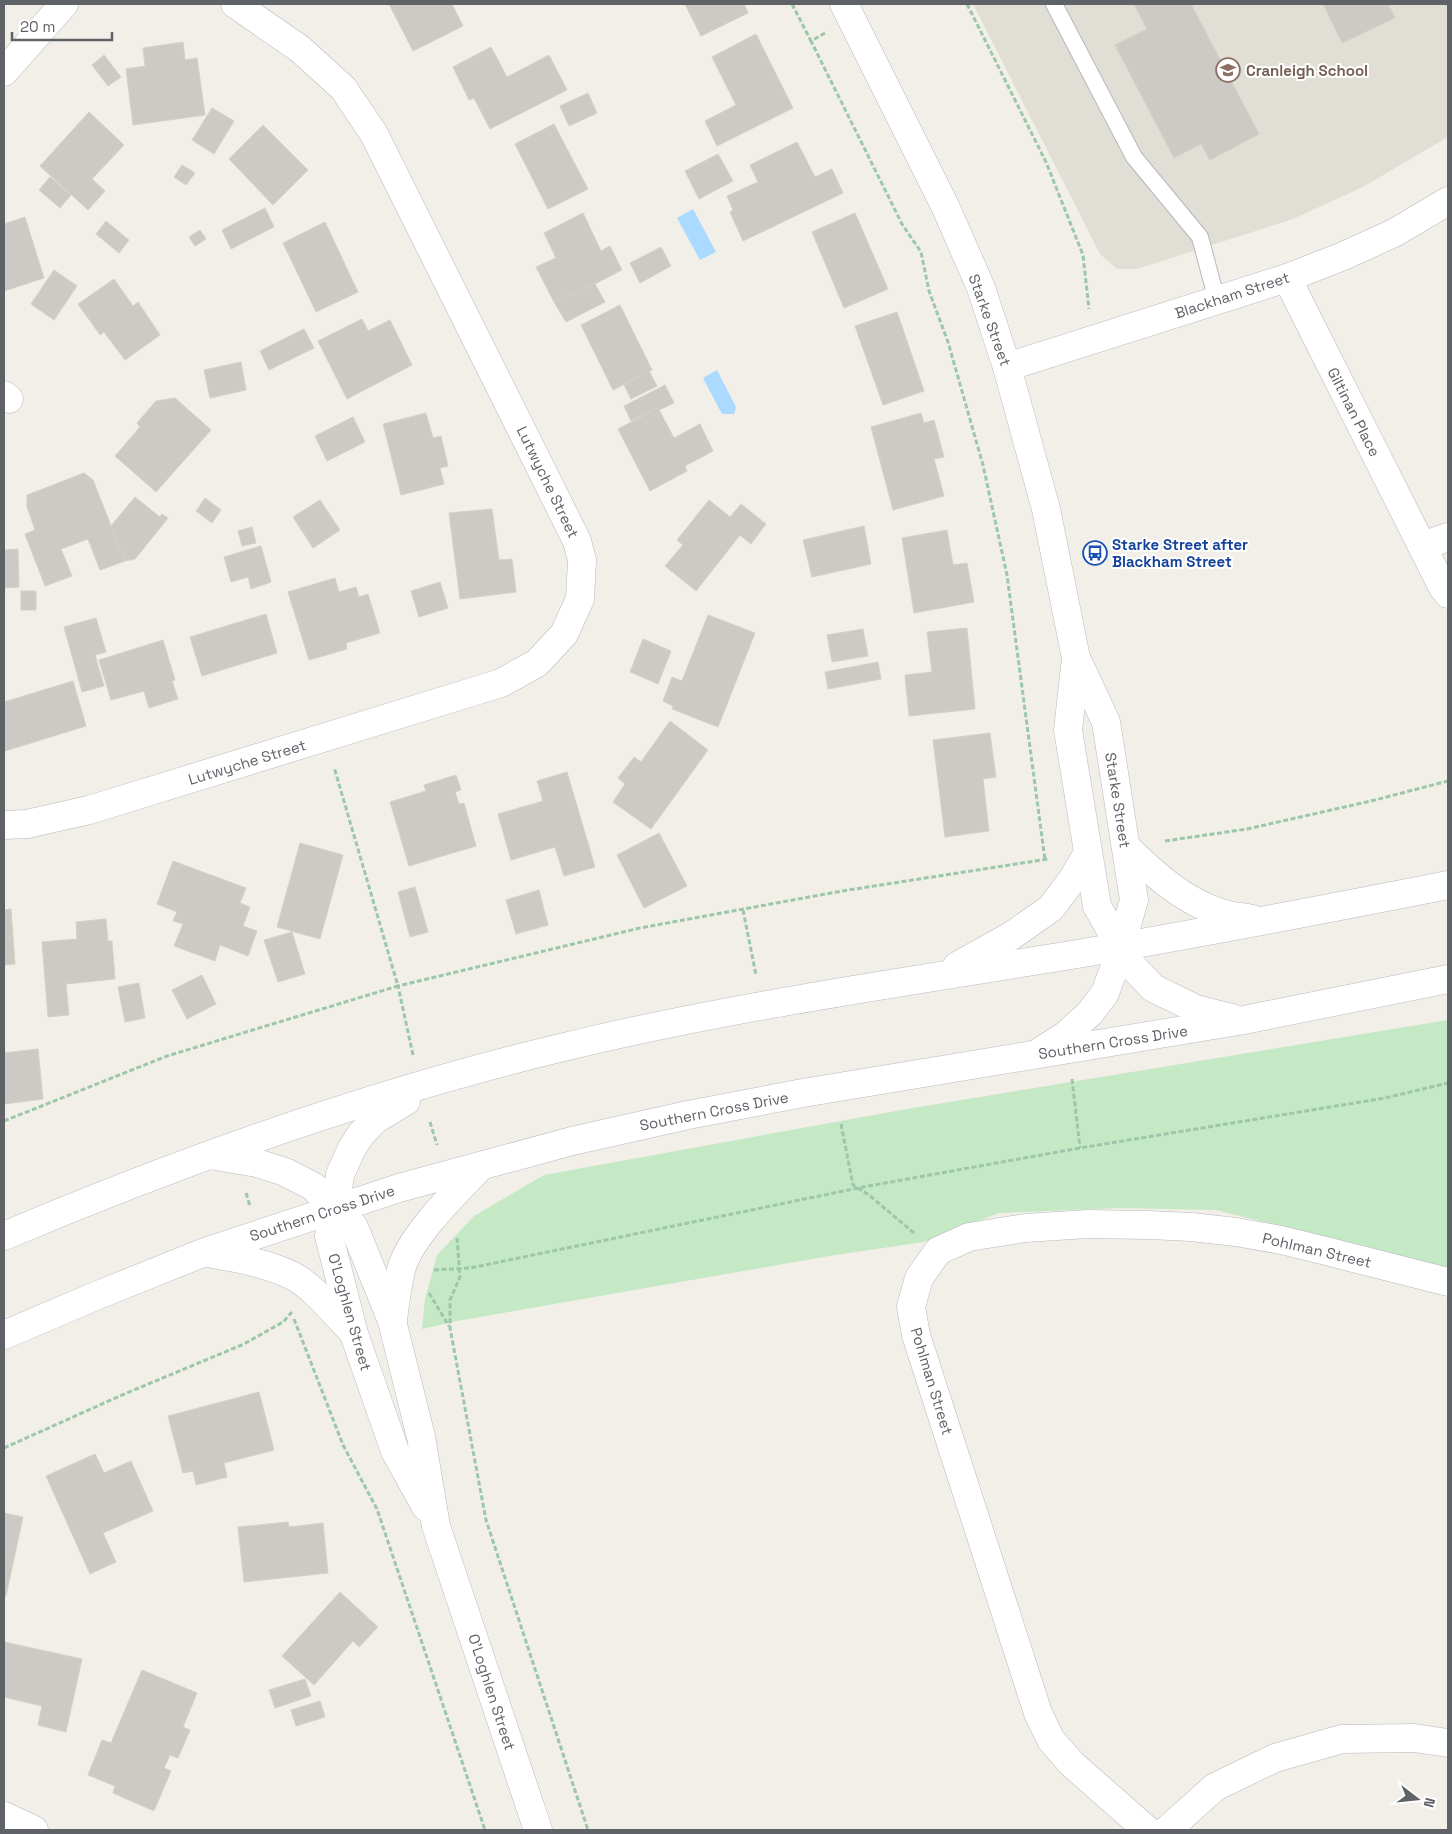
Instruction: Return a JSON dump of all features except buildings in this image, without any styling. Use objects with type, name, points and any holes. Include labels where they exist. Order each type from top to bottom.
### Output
[{"type":"street","points":[[4,72],[64,4]]},
{"type":"street","name":"Lutwyche Street","points":[[4,825],[27,824],[89,810],[501,683],[538,663],[564,634],[580,599],[582,560],[577,541],[374,134],[343,88],[300,49],[236,4]]},
{"type":"street","name":"Starke Street","points":[[848,12],[946,208],[981,288],[1007,367],[1046,509],[1076,658],[1106,722],[1134,900],[1115,966],[1105,993],[1090,1012],[1066,1035],[1036,1055]]},
{"type":"street","name":"Blackham Street","points":[[1007,367],[1287,278],[1341,257],[1394,233],[1448,202]]},
{"type":"street","name":"Giltinan Place","points":[[1287,278],[1442,586],[1448,594]]},
{"type":"street","points":[[1422,546],[1448,537]]},
{"type":"street","name":"Starke Street","points":[[1076,658],[1068,730],[1097,906],[1133,967],[1153,988],[1196,1009],[1244,1020]]},
{"type":"street","points":[[1126,847],[1149,870],[1184,896],[1221,913],[1262,921]]},
{"type":"street","points":[[938,976],[1011,936],[1051,908],[1072,880],[1088,853]]},
{"type":"street","points":[[4,1236],[96,1197],[302,1121],[563,1047],[687,1019],[1120,947],[1448,885]]},
{"type":"street","name":"Southern Cross Drive","points":[[4,1335],[205,1252],[399,1188],[572,1141],[688,1115],[1244,1020],[1448,979]]},
{"type":"street","points":[[335,1210],[340,1175],[351,1150],[362,1134],[376,1119],[431,1083]]},
{"type":"street","points":[[209,1154],[257,1163],[286,1172],[314,1187],[335,1210]]},
{"type":"street","points":[[392,1321],[401,1269],[412,1245],[450,1198],[481,1166]]},
{"type":"street","name":"O'Loghlen Street","points":[[436,1526],[395,1451],[354,1334],[329,1236],[335,1210],[354,1227],[392,1321],[421,1437],[436,1526],[538,1830]]},
{"type":"street","name":"Pohlman Street","points":[[1147,1830],[1062,1752],[1051,1740],[1038,1713],[916,1335],[911,1307],[919,1278],[938,1251],[969,1237],[1025,1228],[1088,1224],[1192,1227],[1281,1240],[1448,1282]]},
{"type":"street","points":[[205,1252],[250,1260],[292,1276],[308,1287],[354,1334]]},
{"type":"street","points":[[1167,1830],[1216,1787],[1275,1758],[1342,1739],[1414,1738],[1448,1743]]},
{"type":"street","points":[[4,1816],[34,1830]]},
{"type":"lane","points":[[1054,4],[1134,157],[1200,237],[1217,301]]},
{"type":"path","points":[[4,1121],[167,1056],[398,986],[640,928],[842,891],[1045,860],[1007,575],[983,465],[948,342],[929,291],[921,252],[902,224],[792,4]]},
{"type":"path","points":[[967,4],[1046,162],[1082,255],[1089,310],[1097,338]]},
{"type":"path","points":[[811,41],[848,12]]},
{"type":"path","points":[[325,738],[398,986],[431,1083]]},
{"type":"path","points":[[1161,842],[1247,829],[1371,801],[1448,781]]},
{"type":"path","points":[[742,910],[758,983]]},
{"type":"path","points":[[1068,1050],[1080,1148]]},
{"type":"path","points":[[588,1830],[486,1520],[450,1326],[450,1300],[460,1277],[460,1270],[858,1188],[1080,1148],[1385,1098],[1448,1083]]},
{"type":"path","points":[[841,1124],[853,1185],[869,1195],[924,1242],[938,1251]]},
{"type":"path","points":[[278,1271],[284,1294],[343,1445],[377,1509],[485,1830]]},
{"type":"path","points":[[426,1287],[448,1326],[450,1326]]},
{"type":"path","points":[[4,1448],[122,1395],[244,1344],[268,1331]]},
{"type":"shaded area","name":"Cranleigh School","points":[[973,4],[1448,4],[1448,137],[1363,187],[1293,219],[1137,269],[1117,269],[1100,254]]},
{"type":"green space","points":[[1448,1020],[1448,1268],[1216,1210],[1120,1208],[999,1213],[924,1242],[835,1255],[457,1321],[422,1329],[425,1299],[437,1255],[474,1216],[544,1175],[907,1109]]},
{"type":"water","points":[[693,209],[716,252],[700,260],[677,218]]},
{"type":"water","points":[[717,370],[736,407],[734,414],[722,414],[703,378]]},
{"type":"place","name":"Cranleigh School","points":[[1228,70]]},
{"type":"place","name":"Starke Street after Blackham Street","points":[[1095,553]]}]
